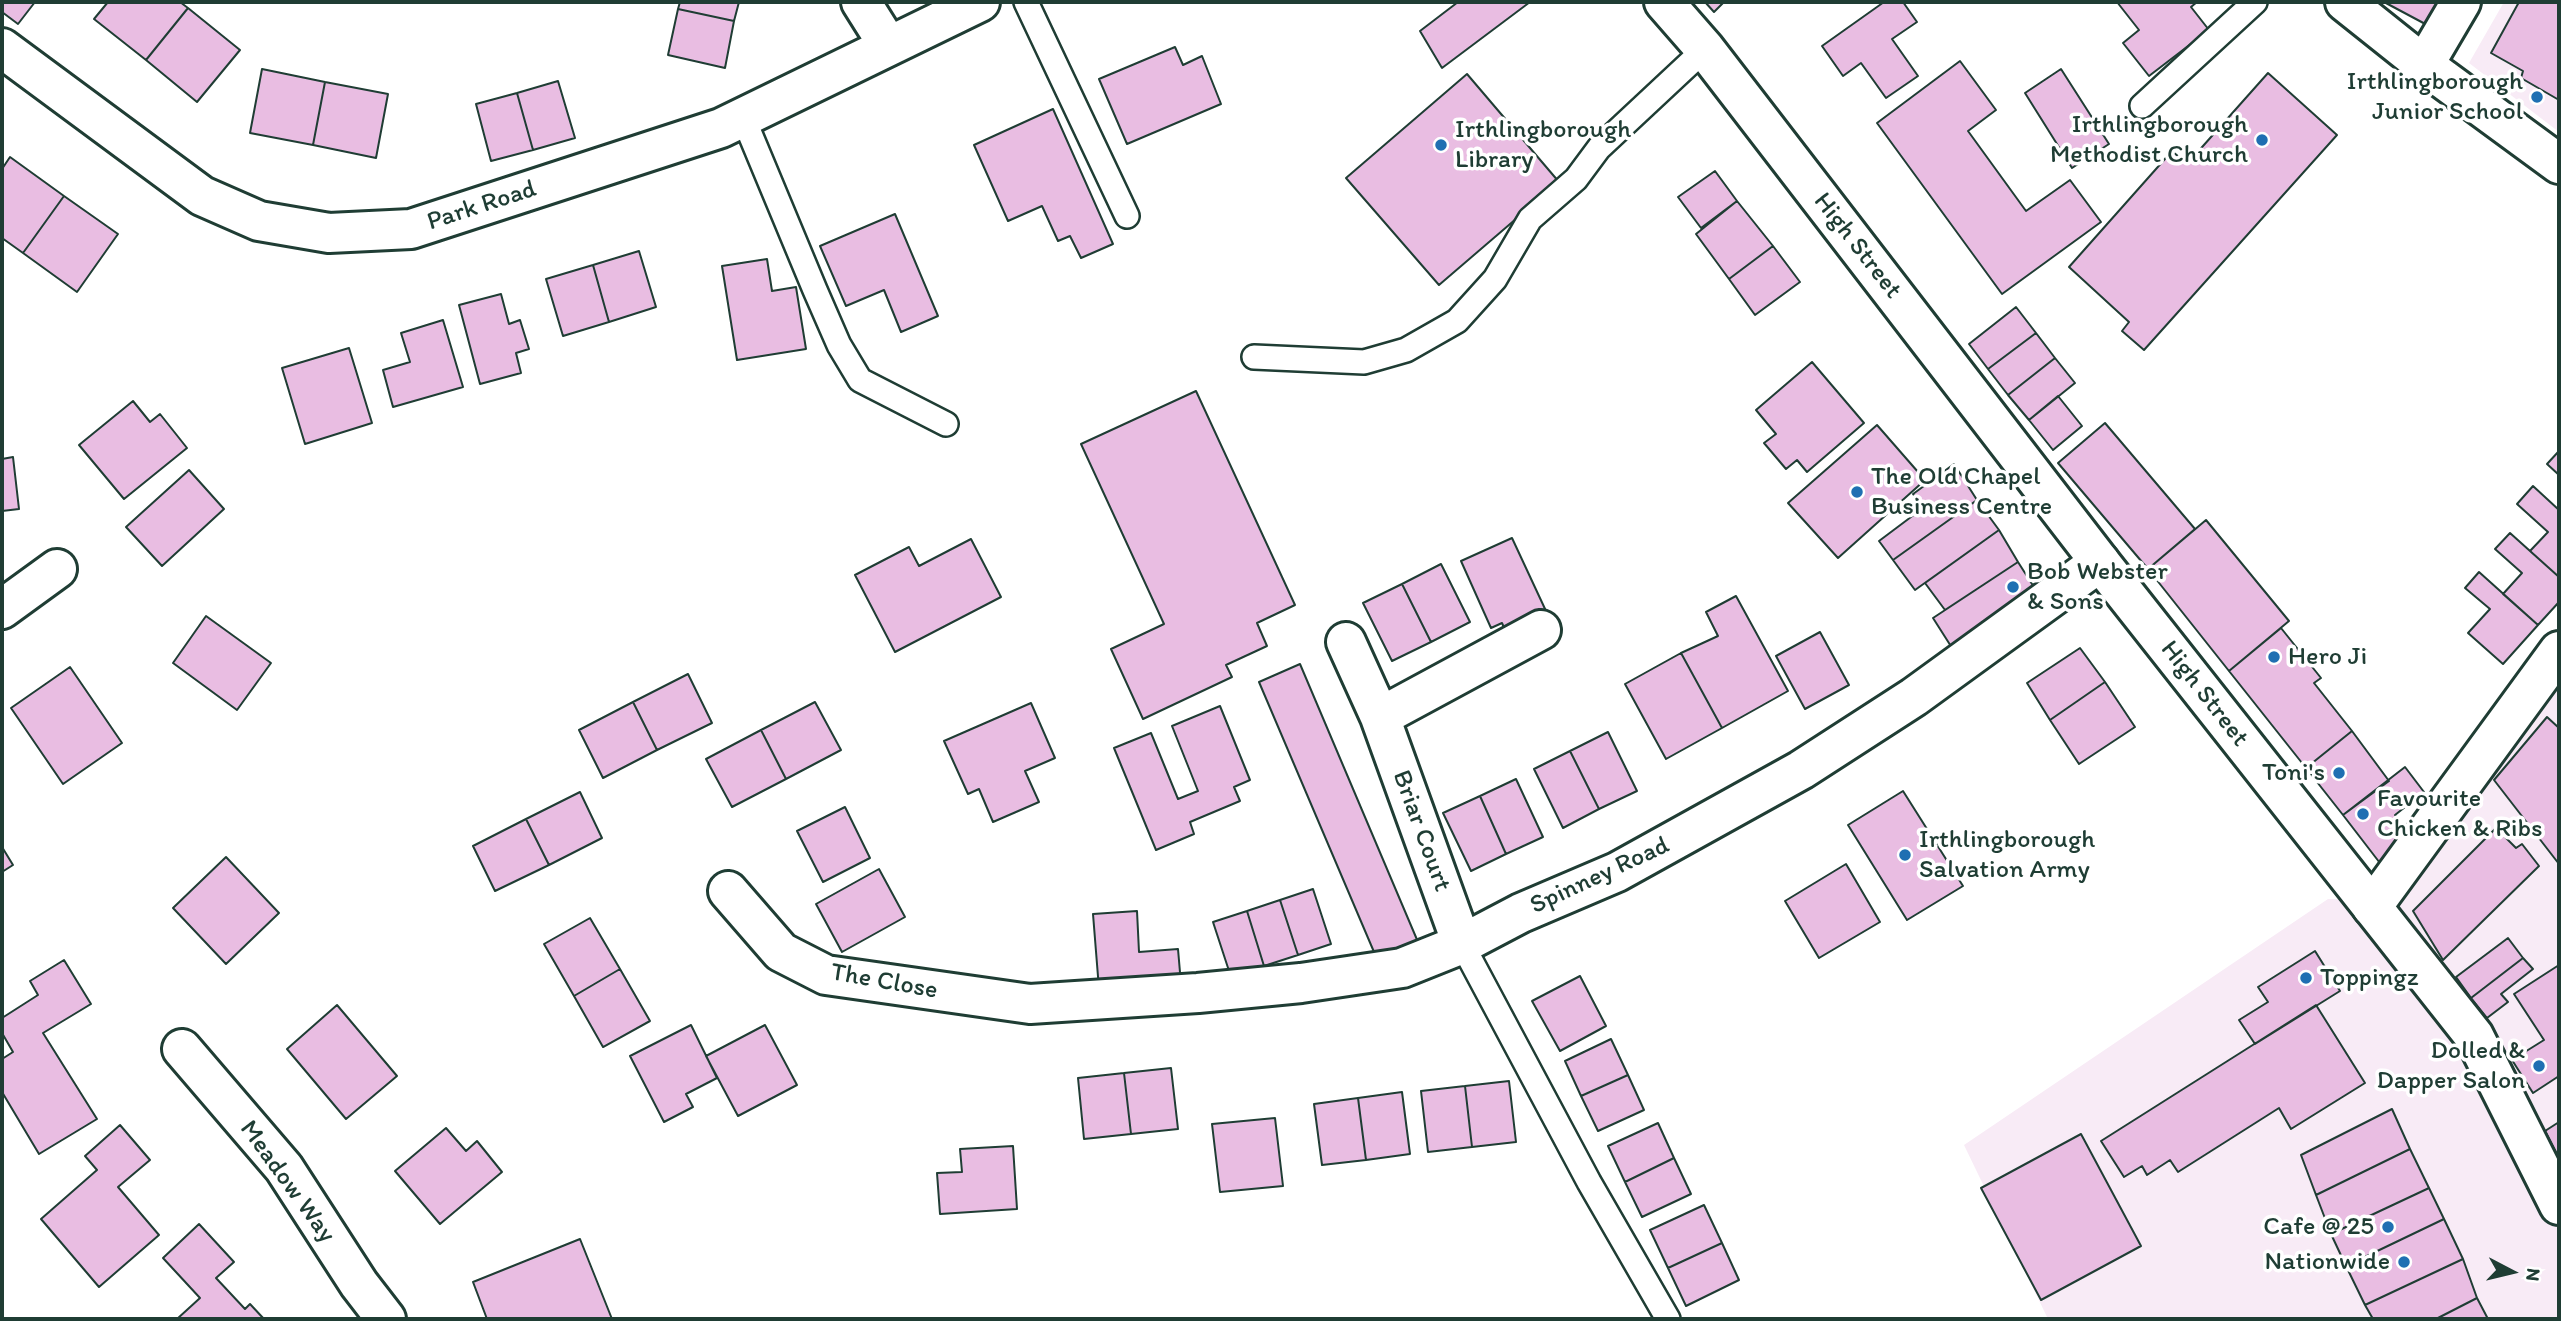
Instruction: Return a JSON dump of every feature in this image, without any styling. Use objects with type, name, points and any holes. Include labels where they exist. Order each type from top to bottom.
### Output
[{"type":"street","points":[[861,2],[888,45]]},
{"type":"street","name":"Park Road","points":[[2,48],[202,196],[259,221],[329,233],[411,229],[720,128],[981,2]]},
{"type":"street","name":"High Street","points":[[1664,2],[1705,49],[2100,562],[2474,1036],[2559,1205]]},
{"type":"street","points":[[2345,2],[2424,65],[2559,164]]},
{"type":"street","points":[[2424,65],[2461,2]]},
{"type":"street","name":"Spinney Road","points":[[1030,1004],[1301,983],[1402,968],[1462,944],[1521,913],[1617,872],[1801,770],[1914,697],[2100,562]]},
{"type":"street","points":[[2,609],[57,569]]},
{"type":"street","points":[[1380,717],[1541,631]]},
{"type":"street","name":"Briar Court","points":[[1346,642],[1380,717],[1462,944]]},
{"type":"street","points":[[2372,907],[2559,651]]},
{"type":"street","name":"The Close","points":[[728,891],[780,952],[827,975],[1030,1004]]},
{"type":"street","name":"Meadow Way","points":[[182,1049],[284,1168],[359,1284],[386,1319]]},
{"type":"lane","points":[[1026,2],[1127,216]]},
{"type":"lane","points":[[2143,106],[2255,2]]},
{"type":"lane","points":[[1254,357],[1364,362],[1406,350],[1457,321],[1495,279],[1530,219],[1576,179],[1599,148],[1705,49]]},
{"type":"lane","points":[[743,117],[834,334],[860,380],[946,424]]},
{"type":"lane","points":[[1462,944],[1589,1182],[1668,1319]]},
{"type":"shaded area","name":"Irthlingborough Junior School","points":[[2504,2],[2559,2],[2559,132],[2469,63]]},
{"type":"shaded area","points":[[2559,670],[2559,1319],[2048,1319],[1964,1145],[2328,899],[2399,900]]},
{"type":"building","points":[[2,2],[35,2],[18,24],[2,12]]},
{"type":"building","points":[[108,2],[180,2],[188,8],[146,60],[94,19]]},
{"type":"building","points":[[680,2],[739,2],[734,21],[678,9]]},
{"type":"building","points":[[1458,2],[1530,2],[1442,68],[1420,31]]},
{"type":"building","points":[[1705,2],[1724,2],[1714,12]]},
{"type":"building","points":[[1884,2],[1903,2],[1917,22],[1892,39],[1918,76],[1886,98],[1861,63],[1843,76],[1822,46]]},
{"type":"building","points":[[2117,2],[2197,2],[2191,7],[2209,30],[2149,76],[2123,43],[2139,30]]},
{"type":"building","points":[[2384,2],[2442,2],[2429,26]]},
{"type":"building","points":[[2519,2],[2559,2],[2559,100],[2521,78],[2523,71],[2491,53]]},
{"type":"building","points":[[188,8],[240,50],[197,102],[146,60]]},
{"type":"building","points":[[678,9],[734,21],[725,68],[668,55]]},
{"type":"building","points":[[1175,47],[1183,65],[1202,56],[1221,104],[1127,144],[1099,79]]},
{"type":"building","points":[[1960,61],[1996,110],[1968,131],[2026,211],[2070,180],[2101,222],[2002,294],[1877,123]]},
{"type":"building","points":[[262,69],[325,82],[313,145],[250,133]]},
{"type":"building","points":[[2061,69],[2109,144],[2072,168],[2025,93]]},
{"type":"building","points":[[2268,73],[2337,135],[2144,350],[2122,331],[2129,322],[2069,267],[2172,151],[2187,164]]},
{"type":"building","points":[[1467,74],[1559,182],[1439,285],[1346,178]]},
{"type":"building","points":[[558,81],[575,138],[533,150],[517,93]]},
{"type":"building","points":[[325,82],[388,94],[376,158],[313,145]]},
{"type":"building","points":[[517,93],[533,150],[491,161],[476,104]]},
{"type":"building","points":[[1053,109],[1113,244],[1081,258],[1070,236],[1058,241],[1042,206],[1008,221],[974,145]]},
{"type":"building","points":[[10,157],[64,196],[23,253],[2,238],[2,169]]},
{"type":"building","points":[[1715,171],[1737,201],[1701,228],[1678,197]]},
{"type":"building","points":[[64,196],[118,234],[77,292],[23,253]]},
{"type":"building","points":[[1737,201],[1773,246],[1729,279],[1696,234]]},
{"type":"building","points":[[895,214],[938,316],[901,332],[884,290],[846,306],[820,246]]},
{"type":"building","points":[[1773,246],[1800,282],[1755,315],[1729,279]]},
{"type":"building","points":[[639,251],[656,307],[609,322],[593,265]]},
{"type":"building","points":[[767,259],[772,291],[796,287],[806,349],[737,360],[722,266]]},
{"type":"building","points":[[593,265],[609,322],[563,336],[546,279]]},
{"type":"building","points":[[501,294],[509,324],[520,320],[529,349],[516,353],[521,373],[480,384],[459,305]]},
{"type":"building","points":[[2016,307],[2036,333],[1988,369],[1969,344]]},
{"type":"building","points":[[443,320],[463,387],[393,407],[383,370],[410,362],[401,333]]},
{"type":"building","points":[[2036,333],[2055,358],[2008,395],[1988,369]]},
{"type":"building","points":[[349,348],[372,423],[305,444],[282,368]]},
{"type":"building","points":[[2055,358],[2075,383],[2029,420],[2008,395]]},
{"type":"building","points":[[1812,362],[1864,423],[1807,472],[1797,460],[1786,469],[1764,443],[1776,434],[1756,410]]},
{"type":"building","points":[[1196,391],[1295,605],[1257,623],[1267,646],[1226,665],[1232,677],[1143,719],[1111,649],[1164,624],[1081,444]]},
{"type":"building","points":[[2058,396],[2082,426],[2053,450],[2029,420]]},
{"type":"building","points":[[133,401],[150,422],[160,414],[187,448],[124,499],[79,445]]},
{"type":"building","points":[[2105,423],[2195,529],[2148,569],[2058,463]]},
{"type":"building","name":"The Old Chapel Business Centre","points":[[1877,425],[1925,480],[1838,558],[1788,503]]},
{"type":"building","points":[[2559,451],[2559,475],[2547,464]]},
{"type":"building","points":[[13,457],[19,509],[2,511],[2,459]]},
{"type":"building","points":[[1954,464],[1977,500],[1893,560],[1879,541],[1923,508],[1913,494]]},
{"type":"building","points":[[189,470],[224,509],[162,566],[126,527]]},
{"type":"building","points":[[2533,486],[2559,510],[2559,577],[2530,551],[2548,532],[2517,504]]},
{"type":"building","points":[[1977,500],[1999,530],[1915,590],[1893,560]]},
{"type":"building","points":[[2206,520],[2289,621],[2229,671],[2148,569]]},
{"type":"building","points":[[1999,530],[2018,562],[1945,610],[1925,583]]},
{"type":"building","points":[[2510,533],[2559,577],[2559,602],[2538,625],[2503,594],[2522,573],[2495,549]]},
{"type":"building","points":[[1512,538],[1546,611],[1505,630],[1502,623],[1491,628],[1461,561]]},
{"type":"building","points":[[971,539],[1001,597],[895,652],[855,575],[909,547],[919,566]]},
{"type":"building","points":[[2018,562],[2039,595],[1954,651],[1933,618]]},
{"type":"building","points":[[1441,564],[1470,622],[1431,642],[1402,584]]},
{"type":"building","points":[[2479,572],[2538,625],[2503,664],[2468,633],[2490,609],[2465,588]]},
{"type":"building","points":[[1402,584],[1431,642],[1392,661],[1363,603]]},
{"type":"building","points":[[1736,596],[1788,691],[1722,728],[1681,653],[1718,636],[1706,612]]},
{"type":"building","points":[[206,616],[271,663],[237,710],[173,663]]},
{"type":"building","points":[[2281,628],[2321,678],[2314,683],[2352,731],[2306,768],[2229,671]]},
{"type":"building","points":[[1820,632],[1849,685],[1805,709],[1776,656]]},
{"type":"building","points":[[2080,648],[2105,682],[2050,720],[2027,683]]},
{"type":"building","points":[[1681,653],[1722,728],[1666,759],[1625,684]]},
{"type":"building","points":[[1300,664],[1418,942],[1377,959],[1259,682]]},
{"type":"building","points":[[70,667],[122,743],[63,784],[11,708]]},
{"type":"building","points":[[688,674],[712,723],[657,750],[633,702]]},
{"type":"building","points":[[2105,682],[2135,727],[2079,764],[2050,720]]},
{"type":"building","points":[[633,702],[657,750],[603,778],[579,730]]},
{"type":"building","points":[[815,702],[841,750],[786,779],[761,730]]},
{"type":"building","points":[[1031,703],[1055,758],[1025,771],[1039,802],[993,822],[979,789],[968,794],[944,741]]},
{"type":"building","points":[[1220,706],[1250,780],[1234,787],[1240,801],[1190,822],[1194,834],[1156,850],[1114,748],[1151,733],[1178,799],[1198,791],[1172,726]]},
{"type":"building","points":[[2547,717],[2559,728],[2559,864],[2494,780]]},
{"type":"building","points":[[761,730],[786,779],[732,807],[706,759]]},
{"type":"building","points":[[2352,731],[2389,781],[2343,815],[2306,768]]},
{"type":"building","points":[[1608,732],[1637,791],[1599,809],[1570,751]]},
{"type":"building","points":[[1570,751],[1599,809],[1563,828],[1534,769]]},
{"type":"building","points":[[2405,767],[2424,792],[2395,815],[2415,842],[2383,867],[2343,815]]},
{"type":"building","points":[[1516,779],[1543,837],[1506,854],[1480,796]]},
{"type":"building","name":"Irthlingborough Salvation Army","points":[[1903,791],[1963,886],[1907,920],[1848,825]]},
{"type":"building","points":[[580,792],[602,838],[549,865],[526,819]]},
{"type":"building","points":[[1480,796],[1506,854],[1471,871],[1443,813]]},
{"type":"building","points":[[845,807],[870,858],[823,882],[797,831]]},
{"type":"building","points":[[526,819],[549,865],[495,891],[473,846]]},
{"type":"building","points":[[2496,828],[2516,848],[2522,844],[2539,866],[2443,960],[2413,911]]},
{"type":"building","points":[[2,847],[13,865],[2,872]]},
{"type":"building","points":[[226,857],[279,913],[226,964],[173,908]]},
{"type":"building","points":[[1846,864],[1880,922],[1819,958],[1785,901]]},
{"type":"building","points":[[879,869],[905,917],[842,952],[816,904]]},
{"type":"building","points":[[1313,889],[1331,944],[1298,955],[1280,900]]},
{"type":"building","points":[[1280,900],[1298,955],[1264,966],[1247,911]]},
{"type":"building","points":[[1137,911],[1139,952],[1178,949],[1181,984],[1099,989],[1093,914]]},
{"type":"building","points":[[1247,911],[1264,966],[1231,977],[1213,922]]},
{"type":"building","points":[[590,918],[620,969],[574,996],[544,944]]},
{"type":"building","points":[[2508,938],[2523,958],[2471,998],[2456,977]]},
{"type":"building","points":[[2315,951],[2340,991],[2255,1044],[2239,1020],[2268,1002],[2258,987]]},
{"type":"building","points":[[2523,958],[2533,969],[2501,994],[2508,1002],[2487,1018],[2471,998]]},
{"type":"building","points":[[64,960],[91,1004],[43,1033],[97,1119],[39,1154],[2,1092],[2,1059],[13,1052],[2,1033],[2,1018],[38,995],[30,981]]},
{"type":"building","points":[[2559,965],[2559,1076],[2533,1093],[2512,1060],[2544,1040],[2514,994]]},
{"type":"building","points":[[620,969],[650,1021],[603,1047],[574,996]]},
{"type":"building","points":[[1580,976],[1606,1026],[1560,1051],[1532,1001]]},
{"type":"building","points":[[337,1005],[397,1076],[346,1119],[287,1049]]},
{"type":"building","points":[[2316,1005],[2365,1083],[2291,1129],[2279,1108],[2178,1172],[2170,1160],[2147,1175],[2142,1166],[2124,1177],[2101,1141]]},
{"type":"building","points":[[691,1025],[717,1078],[686,1094],[693,1107],[664,1122],[630,1056]]},
{"type":"building","points":[[765,1025],[797,1085],[738,1116],[706,1056]]},
{"type":"building","points":[[1611,1039],[1628,1075],[1581,1096],[1565,1061]]},
{"type":"building","points":[[1171,1068],[1178,1129],[1131,1134],[1124,1073]]},
{"type":"building","points":[[1124,1073],[1131,1134],[1084,1139],[1078,1078]]},
{"type":"building","points":[[1628,1075],[1644,1110],[1598,1131],[1581,1096]]},
{"type":"building","points":[[1509,1081],[1516,1142],[1472,1147],[1465,1086]]},
{"type":"building","points":[[1465,1086],[1472,1147],[1428,1152],[1421,1091]]},
{"type":"building","points":[[1402,1092],[1410,1154],[1366,1160],[1358,1098]]},
{"type":"building","points":[[1358,1098],[1366,1160],[1322,1165],[1314,1104]]},
{"type":"building","points":[[2392,1109],[2410,1149],[2316,1195],[2301,1155]]},
{"type":"building","points":[[1275,1118],[1283,1186],[1220,1192],[1212,1124]]},
{"type":"building","points":[[2559,1122],[2559,1158],[2545,1131]]},
{"type":"building","points":[[1658,1123],[1674,1158],[1625,1182],[1608,1146]]},
{"type":"building","points":[[120,1125],[150,1160],[118,1187],[159,1235],[99,1287],[41,1219],[97,1170],[85,1156]]},
{"type":"building","points":[[446,1128],[466,1151],[477,1141],[502,1172],[440,1224],[395,1171]]},
{"type":"building","points":[[2081,1134],[2141,1246],[2041,1300],[1981,1188]]},
{"type":"building","points":[[1013,1146],[1017,1209],[940,1214],[937,1173],[962,1172],[960,1149]]},
{"type":"building","points":[[2410,1149],[2429,1188],[2331,1234],[2316,1195]]},
{"type":"building","points":[[1674,1158],[1691,1194],[1642,1217],[1625,1182]]},
{"type":"building","name":"Cafe @ 25","points":[[2429,1188],[2444,1219],[2346,1266],[2331,1234]]},
{"type":"building","points":[[1704,1205],[1722,1243],[1668,1268],[1650,1230]]},
{"type":"building","name":"Nationwide","points":[[2444,1219],[2463,1259],[2365,1305],[2346,1266]]},
{"type":"building","points":[[199,1224],[234,1262],[216,1278],[245,1309],[250,1304],[264,1319],[177,1319],[200,1298],[163,1258]]},
{"type":"building","points":[[580,1239],[612,1319],[487,1319],[473,1282]]},
{"type":"building","points":[[1722,1243],[1739,1280],[1686,1306],[1668,1268]]},
{"type":"building","points":[[2463,1259],[2477,1298],[2436,1319],[2373,1319],[2365,1305]]},
{"type":"building","points":[[2477,1298],[2488,1319],[2436,1319]]},
{"type":"place","name":"Irthlingborough Junior School","points":[[2537,97]]},
{"type":"place","name":"Irthlingborough Methodist Church","points":[[2262,140]]},
{"type":"place","name":"Irthlingborough Library","points":[[1441,145]]},
{"type":"place","name":"The Old Chapel Business Centre","points":[[1857,492]]},
{"type":"place","name":"Bob Webster & Sons","points":[[2013,587]]},
{"type":"place","name":"Hero Ji","points":[[2274,657]]},
{"type":"place","name":"Toni's","points":[[2339,773]]},
{"type":"place","name":"Favourite Chicken & Ribs","points":[[2363,814]]},
{"type":"place","name":"Irthlingborough Salvation Army","points":[[1905,855]]},
{"type":"place","name":"Toppingz","points":[[2306,978]]},
{"type":"place","name":"Dolled & Dapper Salon","points":[[2539,1066]]},
{"type":"place","name":"Cafe @ 25","points":[[2388,1227]]},
{"type":"place","name":"Nationwide","points":[[2404,1262]]}]
